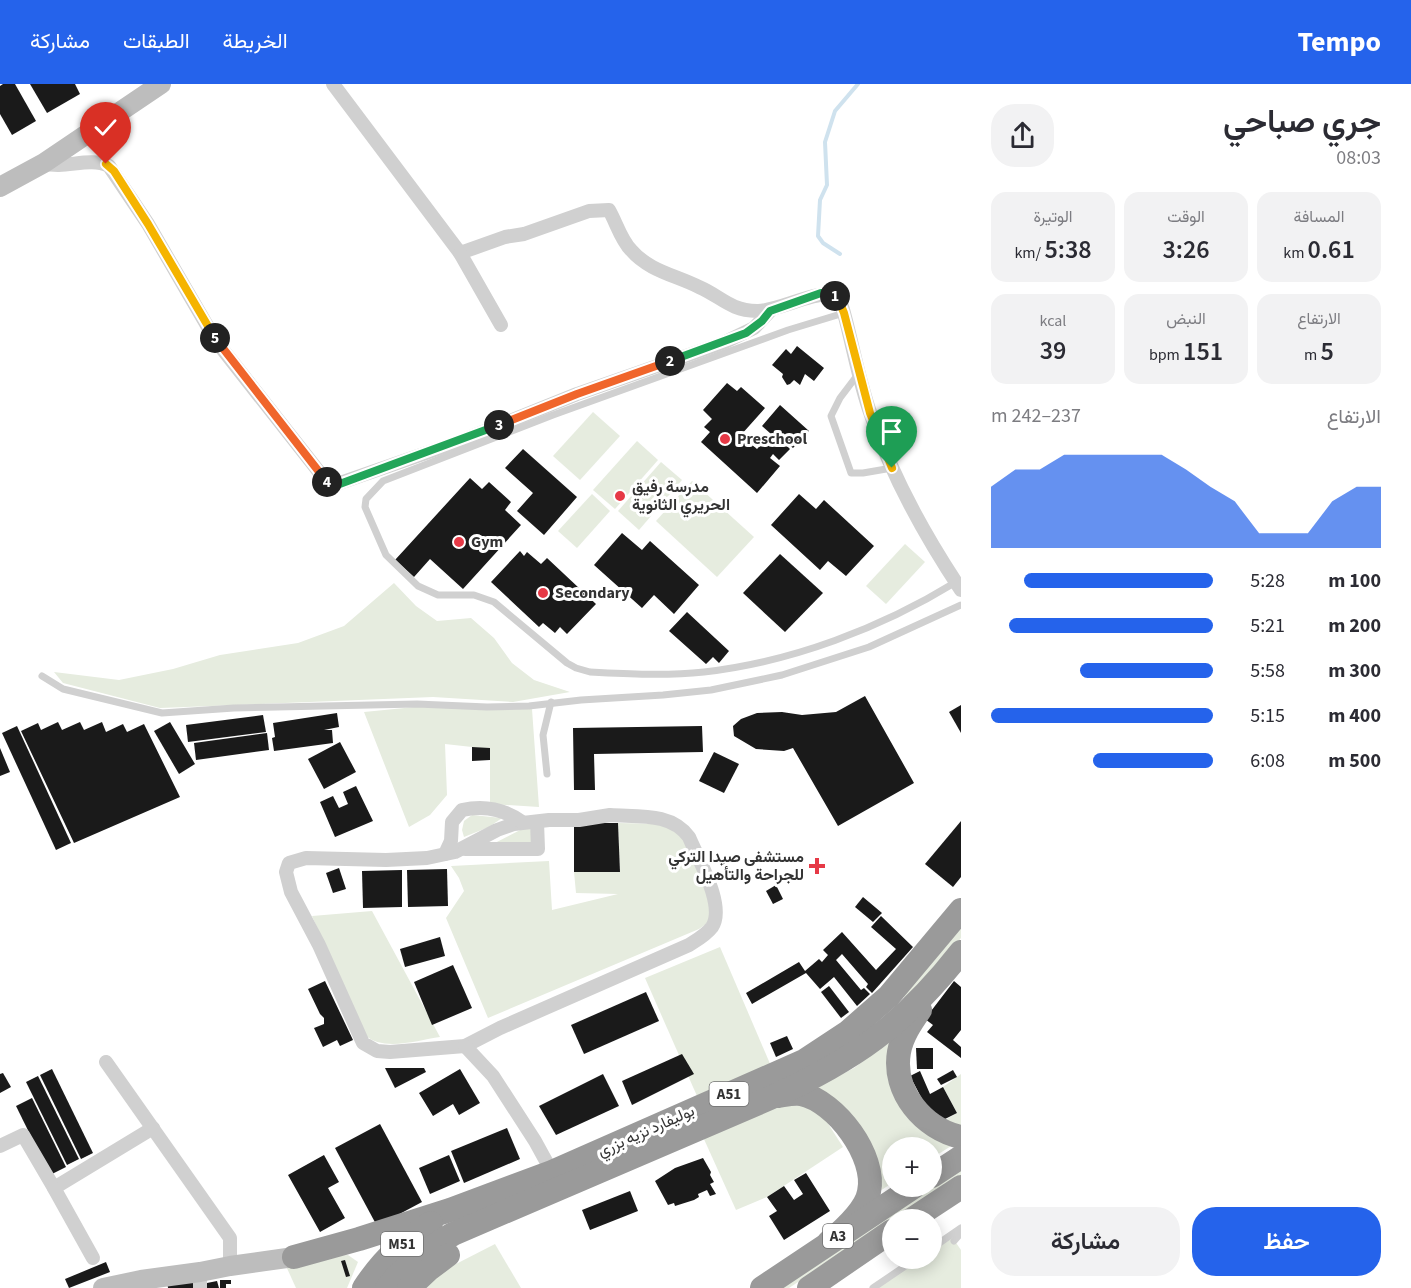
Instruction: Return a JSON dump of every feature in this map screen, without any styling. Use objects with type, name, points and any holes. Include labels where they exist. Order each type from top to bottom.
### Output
[{"type":"highway","name":"بوليفارد نزيه بزري","points":[[560,1177],[804,1061],[848,1032],[888,996],[961,910]]},
{"type":"highway","name":"بوليفارد نزيه بزري","points":[[452,1222],[560,1177],[770,1098],[816,1076],[855,1054],[883,1034],[921,1000],[958,957]]},
{"type":"highway","points":[[958,957],[905,1034],[899,1053],[899,1065],[903,1088],[915,1109],[940,1130],[961,1137]]},
{"type":"highway","points":[[770,1098],[795,1094],[820,1103],[842,1121],[864,1155],[870,1176],[868,1196],[849,1224],[830,1242]]},
{"type":"highway","points":[[942,1169],[961,1157]]},
{"type":"highway","points":[[409,1288],[428,1269],[453,1251],[520,1216],[560,1177]]},
{"type":"highway","points":[[928,1209],[961,1187]]},
{"type":"highway","name":"A3","points":[[762,1288],[898,1197]]},
{"type":"highway","points":[[294,1257],[359,1239],[452,1222]]},
{"type":"highway","name":"M51","points":[[364,1288],[375,1272],[418,1231],[452,1222]]},
{"type":"highway","name":"M51","points":[[387,1288],[406,1266],[425,1251],[452,1222]]},
{"type":"highway","name":"A3","points":[[809,1288],[882,1238]]},
{"type":"highway","points":[[294,1257],[346,1250],[363,1252],[369,1259],[370,1266],[364,1288]]},
{"type":"street","points":[[0,187],[44,163],[161,84]]},
{"type":"street","points":[[333,84],[460,253],[501,325]]},
{"type":"street","points":[[44,163],[57,166],[94,162],[109,166],[148,224],[216,340],[323,477],[334,485],[458,442],[577,394],[723,343],[754,328],[770,311]]},
{"type":"street","points":[[460,253],[589,211],[609,210],[629,249],[646,264],[700,287],[727,305],[746,310],[770,311],[821,293],[838,298],[870,413],[892,468],[958,586]]},
{"type":"street","points":[[445,854],[451,841],[452,822],[462,810],[486,808],[504,811],[522,822]]},
{"type":"street","points":[[610,815],[656,818],[677,824],[689,837],[708,882],[716,902],[716,921],[705,934],[689,945],[500,1028],[465,1046],[390,1052],[378,1051],[363,1043],[287,880],[289,863],[300,859],[427,858],[463,849],[497,830],[522,822],[579,820],[610,815]]},
{"type":"street","points":[[463,849],[538,849],[537,822]]},
{"type":"street","points":[[465,1046],[493,1076],[560,1177]]},
{"type":"street","points":[[106,1062],[230,1238],[230,1266]]},
{"type":"street","points":[[54,1188],[153,1128]]},
{"type":"street","points":[[0,1146],[23,1135],[93,1258]]},
{"type":"street","points":[[103,1288],[141,1280],[200,1280],[230,1266],[294,1257]]},
{"type":"lane","points":[[844,313],[788,330],[479,442],[383,481],[366,499],[365,507],[386,555],[418,586],[438,595],[474,595],[494,602],[567,663],[590,672],[679,674],[734,667],[775,658],[855,633],[958,586]]},
{"type":"lane","points":[[859,372],[840,398],[831,416],[851,473],[892,468]]},
{"type":"lane","points":[[42,676],[63,689],[162,712],[417,704],[511,707],[711,690],[782,675],[869,647],[961,605]]},
{"type":"lane","points":[[548,774],[543,735],[551,702]]},
{"type":"lane","points":[[954,1241],[961,1230]]},
{"type":"lane","points":[[942,1242],[961,1230]]},
{"type":"lane","points":[[873,1288],[901,1269]]},
{"type":"shaded area","points":[[593,412],[620,436],[580,480],[553,456]]},
{"type":"shaded area","points":[[637,441],[658,460],[615,509],[593,490]]},
{"type":"shaded area","points":[[661,462],[682,480],[639,530],[618,511]]},
{"type":"shaded area","points":[[692,481],[754,537],[717,577],[656,521]]},
{"type":"shaded area","points":[[592,494],[610,511],[577,548],[558,531]]},
{"type":"shaded area","points":[[905,544],[925,562],[886,604],[866,586]]},
{"type":"shaded area","points":[[394,583],[416,606],[437,621],[471,618],[494,638],[512,663],[534,680],[570,692],[513,702],[433,697],[160,708],[63,683],[54,672],[119,680],[173,669],[220,655],[298,643],[344,626]]},
{"type":"shaded area","points":[[425,706],[532,709],[539,807],[490,804],[490,749],[445,744],[447,795],[430,815],[409,827],[364,712]]},
{"type":"shaded area","points":[[472,815],[502,818],[489,827],[464,837],[462,830],[464,821]]},
{"type":"shaded area","points":[[618,823],[664,824],[685,837],[712,904],[709,922],[699,929],[488,1018],[446,918],[464,891],[451,866],[549,861],[552,910],[618,894],[576,893],[574,872],[620,872]]},
{"type":"shaded area","points":[[530,826],[533,843],[489,846]]},
{"type":"shaded area","points":[[372,911],[440,1037],[391,1044],[372,1040],[365,1035],[312,916]]},
{"type":"shaded area","points":[[961,924],[961,938],[908,1002],[902,995]]},
{"type":"shaded area","points":[[720,947],[771,1066],[697,1096],[645,978]]},
{"type":"shaded area","points":[[894,1038],[891,1057],[956,1143],[942,1152],[942,1137],[882,1137],[882,1190],[877,1193],[814,1089],[854,1068]]},
{"type":"shaded area","points":[[961,1074],[961,1131],[935,1126],[957,1113],[943,1087]]},
{"type":"shaded area","points":[[778,1105],[811,1106],[827,1122],[843,1147],[767,1197],[736,1210],[703,1137]]},
{"type":"shaded area","points":[[961,1166],[961,1175],[942,1187],[942,1178]]},
{"type":"shaded area","points":[[912,1197],[926,1197],[908,1209],[894,1209]]},
{"type":"shaded area","points":[[882,1217],[882,1226],[789,1288],[776,1288]]},
{"type":"shaded area","points":[[952,1237],[961,1250],[961,1288],[877,1288],[905,1269],[942,1269],[942,1244]]},
{"type":"shaded area","points":[[495,1244],[521,1288],[421,1288],[454,1265]]},
{"type":"shaded area","points":[[348,1255],[358,1262],[347,1288],[296,1288],[286,1266],[332,1256]]},
{"type":"building","points":[[15,84],[36,121],[12,135],[0,114],[0,86]]},
{"type":"building","points":[[30,84],[75,84],[80,94],[47,113]]},
{"type":"building","points":[[797,346],[824,368],[814,381],[805,374],[800,385],[794,380],[787,385],[782,377],[783,374],[772,365],[786,349],[791,354]]},
{"type":"building","name":"Preschool","points":[[727,383],[737,391],[741,387],[765,408],[741,435],[757,449],[771,434],[762,426],[780,405],[809,431],[793,448],[785,444],[790,449],[779,460],[773,454],[770,458],[780,466],[757,493],[701,442],[710,432],[704,427],[712,419],[703,410]]},
{"type":"building","points":[[523,449],[577,497],[544,535],[517,511],[533,493],[505,468]]},
{"type":"building","name":"Gym","points":[[470,478],[482,489],[489,482],[511,502],[505,510],[521,525],[463,589],[430,559],[414,577],[395,560]]},
{"type":"building","points":[[799,494],[816,509],[824,500],[874,546],[846,576],[828,561],[820,570],[771,525]]},
{"type":"building","points":[[622,533],[642,550],[650,541],[699,585],[674,614],[654,595],[642,608],[594,565]]},
{"type":"building","name":"Secondary","points":[[520,551],[524,556],[527,552],[541,564],[547,558],[596,604],[567,634],[560,627],[555,633],[543,623],[539,627],[491,582]]},
{"type":"building","points":[[780,554],[823,593],[785,632],[743,593]]},
{"type":"building","points":[[687,612],[729,651],[719,663],[713,657],[706,664],[669,631]]},
{"type":"building","points":[[865,696],[914,783],[838,826],[793,748],[784,751],[756,749],[734,736],[733,726],[741,719],[757,713],[782,712],[802,715],[836,712]]},
{"type":"building","points":[[961,705],[961,733],[949,712]]},
{"type":"building","points":[[337,713],[339,727],[324,730],[332,730],[333,743],[274,751],[273,723]]},
{"type":"building","points":[[263,715],[266,732],[188,742],[186,725]]},
{"type":"building","points":[[58,722],[62,730],[80,722],[84,730],[102,722],[106,732],[123,724],[127,732],[144,724],[180,797],[74,843],[21,731],[38,723],[41,730]]},
{"type":"building","points":[[170,722],[195,764],[179,774],[154,731]]},
{"type":"building","points":[[17,726],[71,843],[56,850],[2,733]]},
{"type":"building","points":[[702,726],[703,752],[594,754],[595,790],[574,790],[573,728]]},
{"type":"building","points":[[267,733],[269,750],[196,760],[194,743]]},
{"type":"building","points":[[340,742],[356,772],[324,789],[308,759]]},
{"type":"building","points":[[472,747],[490,748],[490,760],[472,761]]},
{"type":"building","points":[[0,748],[10,772],[0,776]]},
{"type":"building","points":[[714,752],[739,764],[724,793],[699,781]]},
{"type":"building","points":[[356,786],[373,821],[335,837],[320,802],[333,796],[339,808],[348,804],[343,792]]},
{"type":"building","points":[[961,821],[961,877],[953,887],[925,864]]},
{"type":"building","points":[[574,823],[618,823],[620,872],[574,872]]},
{"type":"building","points":[[339,868],[346,889],[333,893],[326,873]]},
{"type":"building","points":[[447,869],[448,906],[408,907],[407,870]]},
{"type":"building","points":[[402,870],[402,907],[363,908],[362,871]]},
{"type":"building","points":[[776,885],[783,899],[773,904],[766,891]]},
{"type":"building","points":[[863,897],[882,913],[873,922],[855,907]]},
{"type":"building","points":[[881,916],[913,947],[872,993],[866,987],[868,984],[842,954],[836,960],[861,990],[864,988],[870,994],[857,1006],[834,977],[820,989],[806,973],[752,1004],[746,993],[799,962],[805,971],[819,959],[822,962],[828,955],[823,950],[842,932],[876,970],[896,949],[871,927]]},
{"type":"building","points":[[440,937],[445,956],[405,967],[400,949]]},
{"type":"building","points":[[453,965],[472,1008],[432,1025],[414,982]]},
{"type":"building","points":[[325,981],[353,1040],[340,1046],[337,1040],[323,1047],[314,1028],[324,1024],[324,1018],[308,989]]},
{"type":"building","points":[[954,981],[961,987],[961,1030],[953,1040],[961,1047],[961,1058],[927,1032],[933,1025],[925,1019]]},
{"type":"building","points":[[829,986],[849,1012],[841,1018],[821,992]]},
{"type":"building","points":[[646,992],[659,1021],[584,1054],[571,1025]]},
{"type":"building","points":[[787,1036],[793,1049],[776,1057],[770,1043]]},
{"type":"building","points":[[916,1048],[933,1048],[933,1069],[917,1069]]},
{"type":"building","points":[[682,1054],[694,1074],[632,1105],[622,1081]]},
{"type":"building","points":[[385,1068],[424,1068],[426,1072],[395,1088]]},
{"type":"building","points":[[52,1069],[93,1153],[81,1159],[40,1075]]},
{"type":"building","points":[[460,1069],[480,1103],[459,1115],[453,1104],[433,1116],[419,1093]]},
{"type":"building","points":[[953,1070],[957,1077],[941,1085],[937,1079]]},
{"type":"building","points":[[920,1071],[930,1094],[943,1087],[957,1113],[935,1124],[910,1076]]},
{"type":"building","points":[[3,1073],[11,1087],[0,1093],[0,1074]]},
{"type":"building","points":[[603,1074],[619,1106],[556,1135],[539,1106]]},
{"type":"building","points":[[38,1076],[79,1159],[67,1165],[26,1082]]},
{"type":"building","points":[[32,1098],[66,1167],[50,1175],[16,1106]]},
{"type":"building","points":[[380,1124],[422,1202],[377,1226],[335,1148]]},
{"type":"building","points":[[507,1128],[520,1159],[464,1183],[451,1151]]},
{"type":"building","points":[[324,1155],[339,1182],[328,1188],[345,1218],[320,1232],[288,1175]]},
{"type":"building","points":[[449,1155],[460,1181],[430,1194],[419,1168]]},
{"type":"building","points":[[703,1158],[711,1172],[710,1175],[714,1182],[710,1184],[716,1194],[710,1196],[707,1190],[698,1194],[699,1197],[694,1200],[675,1206],[674,1203],[668,1205],[655,1181],[675,1168]]},
{"type":"building","points":[[806,1173],[830,1211],[784,1240],[769,1216],[777,1211],[767,1197],[784,1186],[794,1200],[803,1194],[794,1180]]},
{"type":"building","points":[[630,1191],[638,1211],[590,1230],[582,1210]]},
{"type":"building","points":[[345,1260],[350,1276],[346,1277],[341,1261]]},
{"type":"building","points":[[106,1262],[110,1272],[69,1288],[65,1279]]},
{"type":"building","points":[[194,1280],[195,1288],[168,1288],[167,1281]]},
{"type":"building","points":[[220,1280],[231,1280],[231,1284],[226,1284],[226,1288],[220,1288]]},
{"type":"building","points":[[217,1281],[219,1288],[203,1288],[202,1284]]},
{"type":"waterway","points":[[840,254],[823,243],[818,236],[820,200],[827,185],[825,142],[835,111],[858,84]]},
{"type":"place","name":"Preschool","points":[[725,439]]},
{"type":"place","name":"مدرسة رفيق الحريري الثانوية","points":[[620,496]]},
{"type":"place","name":"Gym","points":[[459,542]]},
{"type":"place","name":"Secondary","points":[[543,593]]},
{"type":"place","name":"مستشفى صيدا التركي للجراحة والتأهيل","points":[[817,866]]},
{"type":"route","points":[[106,164],[114,171],[148,224],[216,340],[272,414],[331,484],[337,485],[458,442],[577,394],[723,343],[754,328],[770,311],[821,293],[833,295],[841,304],[870,413],[892,468]]}]
